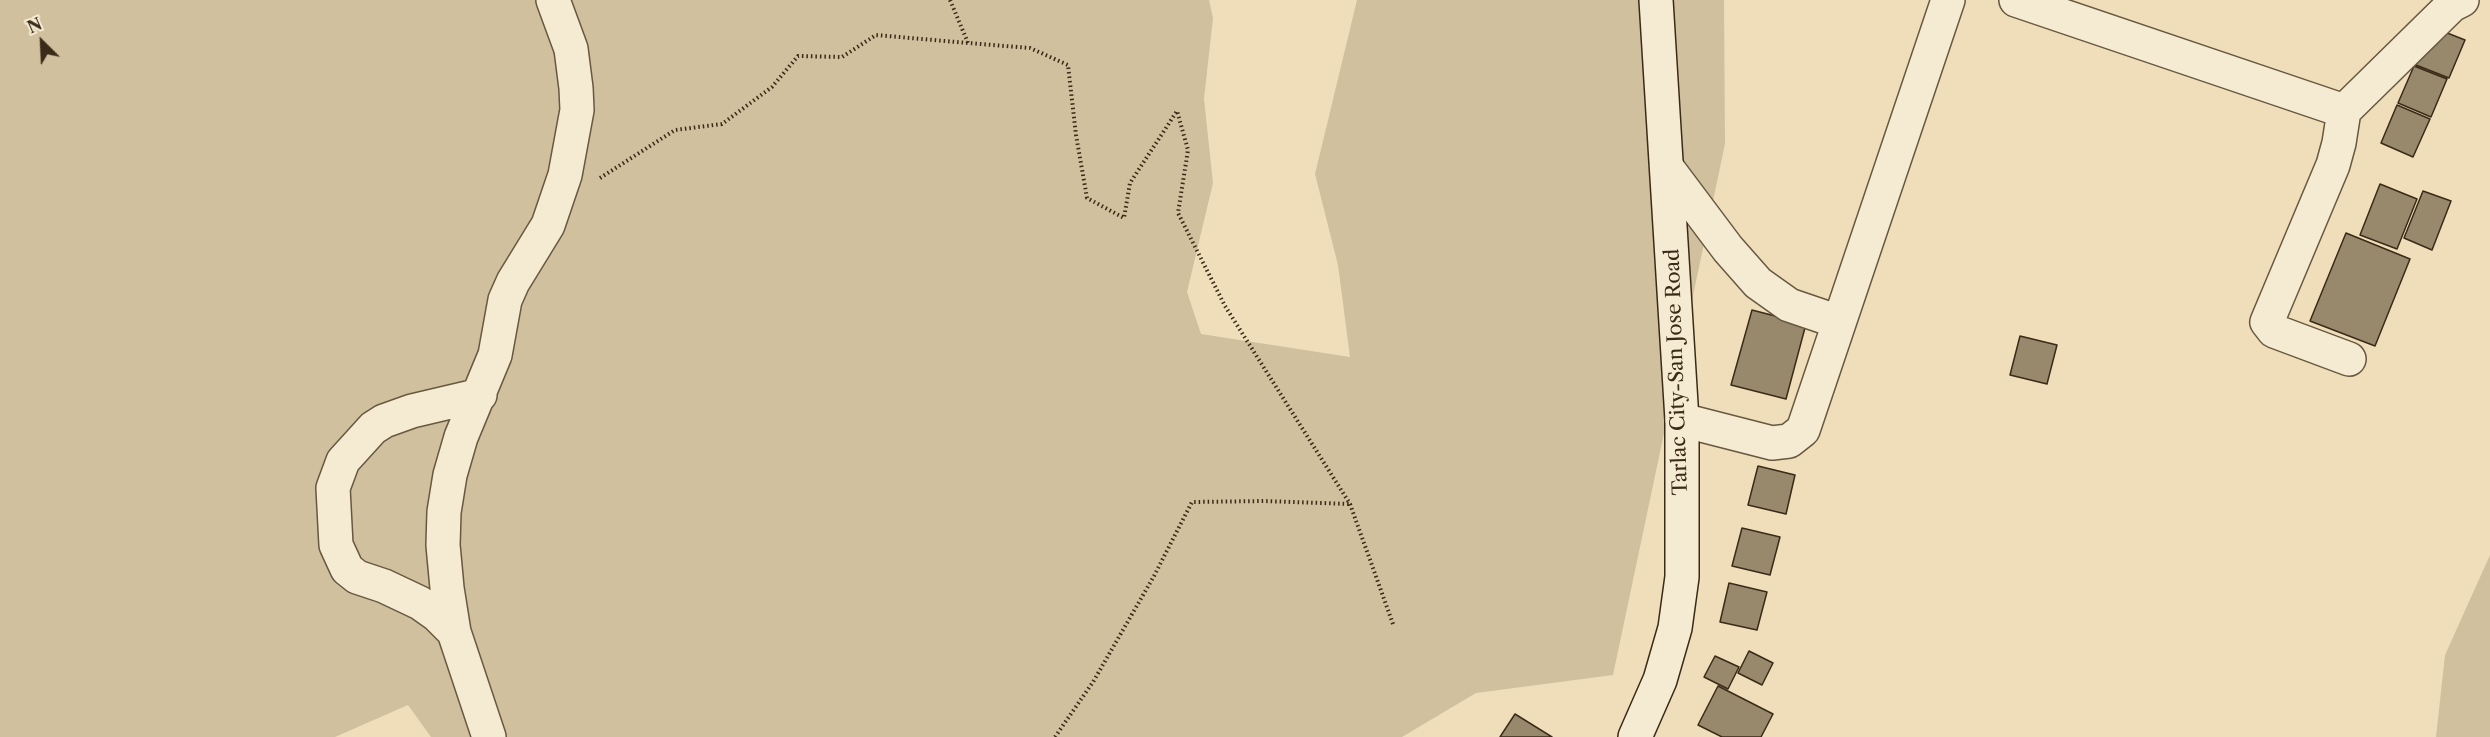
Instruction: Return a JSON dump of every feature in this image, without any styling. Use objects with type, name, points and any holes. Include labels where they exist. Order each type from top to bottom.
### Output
[{"type":"street","points":[[489,737],[454,632],[445,567],[444,512],[450,475],[461,437],[495,355],[506,300],[513,282],[548,225],[560,192],[572,143],[577,110],[573,66],[566,33],[553,0]]},
{"type":"street","name":"Tarlac City-San Jose Road","points":[[1635,737],[1660,680],[1675,628],[1682,577],[1682,420],[1656,0]]},
{"type":"street","points":[[1682,420],[1772,443],[1789,441],[1803,430],[1948,0]]},
{"type":"street","points":[[2016,0],[2344,111]]},
{"type":"street","points":[[2349,359],[2274,331],[2267,322],[2337,154],[2344,111],[2452,5],[2462,0]]},
{"type":"street","points":[[1668,169],[1728,249],[1758,284],[1789,305],[1839,322]]},
{"type":"street","points":[[454,632],[437,615],[420,603],[357,576],[347,569],[336,545],[333,488],[343,461],[373,428],[384,421],[411,411],[480,395]]},
{"type":"path","points":[[950,0],[968,43]]},
{"type":"path","points":[[598,179],[675,130],[722,124],[772,87],[798,56],[842,57],[876,35],[1030,48],[1068,65],[1076,135],[1087,198],[1124,218],[1130,183],[1177,111],[1188,150],[1178,213],[1225,306],[1350,504],[1393,624]]},
{"type":"path","points":[[1055,737],[1093,682],[1154,576],[1192,502],[1264,501],[1350,504]]},
{"type":"shaded area","points":[[0,0],[1209,0],[1213,18],[1204,99],[1213,183],[1187,292],[1201,334],[1350,357],[1338,265],[1315,174],[1357,0],[1724,0],[1725,144],[1613,675],[1476,693],[1402,737],[431,737],[408,705],[335,737],[0,737]]},
{"type":"shaded area","points":[[2490,555],[2490,737],[2436,737],[2445,655]]},
{"type":"building","points":[[2432,27],[2465,40],[2449,78],[2416,65]]},
{"type":"building","points":[[2414,66],[2447,79],[2431,117],[2398,103]]},
{"type":"building","points":[[2397,105],[2430,119],[2413,157],[2381,143]]},
{"type":"building","points":[[2380,184],[2417,199],[2397,249],[2360,235]]},
{"type":"building","points":[[2423,191],[2451,201],[2432,250],[2404,238]]},
{"type":"building","points":[[2346,233],[2410,259],[2375,346],[2310,321]]},
{"type":"building","points":[[1752,310],[1806,324],[1786,399],[1731,385]]},
{"type":"building","points":[[2020,336],[2057,345],[2047,384],[2010,375]]},
{"type":"building","points":[[1758,466],[1795,475],[1786,514],[1748,505]]},
{"type":"building","points":[[1742,528],[1780,537],[1770,575],[1732,566]]},
{"type":"building","points":[[1729,583],[1767,592],[1757,630],[1720,622]]},
{"type":"building","points":[[1749,651],[1773,663],[1762,685],[1738,673]]},
{"type":"building","points":[[1715,656],[1739,667],[1728,689],[1704,677]]},
{"type":"building","points":[[1718,686],[1773,714],[1761,737],[1722,737],[1698,725]]},
{"type":"building","points":[[1515,714],[1552,737],[1500,737]]}]
